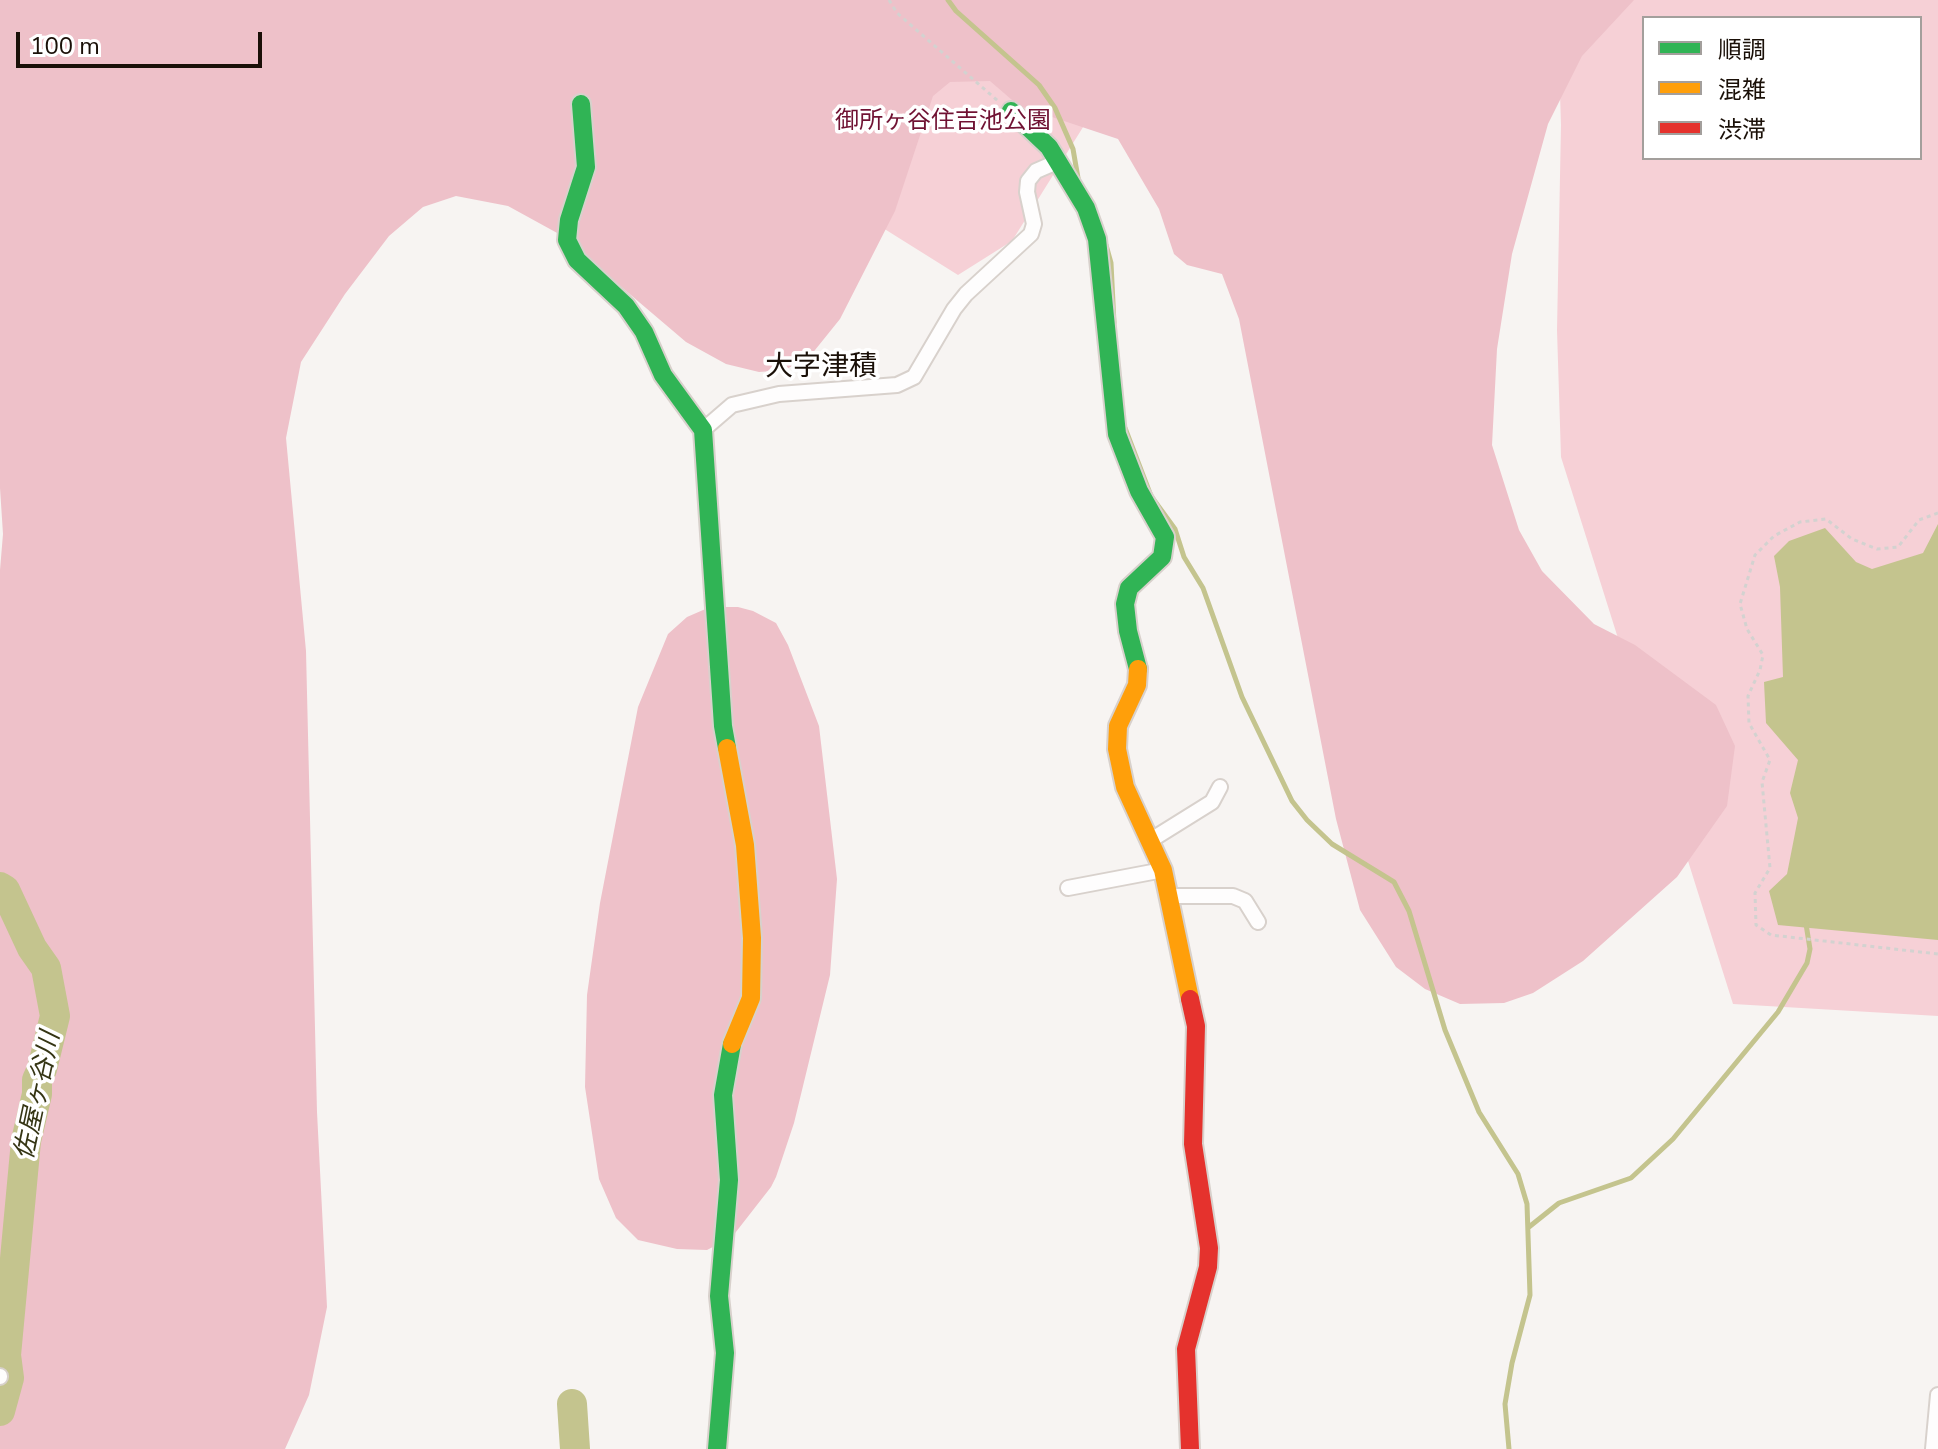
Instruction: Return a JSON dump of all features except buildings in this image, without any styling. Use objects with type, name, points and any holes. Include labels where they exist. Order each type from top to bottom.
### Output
[{"type":"street","points":[[581,104],[586,167],[569,220],[567,240],[577,260],[626,306],[644,332],[663,375],[703,430],[723,726],[745,845],[752,938],[748,1010],[733,1038],[723,1095],[729,1180],[719,1296],[725,1353],[717,1449]]},
{"type":"street","points":[[1011,111],[1049,147],[1086,208],[1097,239],[1117,434],[1139,491],[1165,537],[1162,557],[1129,588],[1125,604],[1138,669],[1137,685],[1118,726],[1117,749],[1125,787],[1163,870],[1196,1026],[1193,1144],[1209,1248],[1208,1267],[1186,1349],[1190,1449]]},
{"type":"street","points":[[703,430],[732,405],[779,394],[897,385],[914,377],[966,294],[1031,234],[1034,224],[1027,192],[1028,181],[1036,171],[1059,161]]},
{"type":"street","points":[[1151,840],[1212,802],[1220,787]]},
{"type":"street","points":[[1068,888],[1163,870]]},
{"type":"street","points":[[1169,896],[1233,896],[1245,901],[1258,922]]},
{"type":"street","points":[[1933,1449],[1938,1395]]},
{"type":"path","points":[[889,0],[897,13],[973,82],[1011,111]]},
{"type":"path","points":[[1938,513],[1919,520],[1898,547],[1877,549],[1852,539],[1826,519],[1800,522],[1774,536],[1755,555],[1740,604],[1747,629],[1763,655],[1748,696],[1749,723],[1770,760],[1762,782],[1770,868],[1755,893],[1756,925],[1771,935],[1938,954]]},
{"type":"green space","name":"御所ヶ谷住吉池公園","points":[[776,0],[1128,55],[1012,241],[958,275],[776,161]]},
{"type":"green space","points":[[1557,0],[1938,0],[1938,1016],[1733,1004],[1561,457],[1557,330],[1561,125]]},
{"type":"shaded area","points":[[0,0],[1634,0],[1582,56],[1548,124],[1512,254],[1497,349],[1492,445],[1519,530],[1542,571],[1594,624],[1635,645],[1716,705],[1735,746],[1727,806],[1677,877],[1583,961],[1533,993],[1504,1003],[1460,1004],[1425,989],[1396,967],[1360,910],[1336,819],[1239,319],[1222,274],[1187,265],[1174,254],[1159,209],[1118,139],[1019,106],[990,81],[950,82],[933,96],[895,211],[840,319],[811,355],[785,370],[759,372],[726,364],[686,342],[559,234],[508,206],[456,196],[423,207],[389,236],[345,294],[301,362],[286,438],[306,651],[317,1112],[327,1307],[309,1395],[285,1449],[0,1449],[0,570],[3,534],[0,488]]},
{"type":"shaded area","points":[[1938,524],[1938,940],[1778,925],[1769,891],[1787,874],[1798,818],[1790,793],[1798,760],[1766,723],[1764,682],[1783,677],[1780,587],[1774,556],[1789,541],[1825,528],[1856,562],[1872,569],[1923,553]]},
{"type":"shaded area","points":[[710,607],[738,607],[753,611],[776,623],[788,645],[819,726],[837,879],[830,975],[794,1123],[776,1177],[732,1237],[707,1250],[677,1249],[638,1240],[616,1218],[599,1179],[585,1087],[587,995],[600,903],[638,707],[668,634],[687,617]]},
{"type":"waterway","points":[[948,0],[956,11],[1039,85],[1055,108],[1073,149],[1078,178]]},
{"type":"waterway","points":[[1106,245],[1111,263],[1114,323]]},
{"type":"waterway","points":[[1125,428],[1151,496],[1175,529],[1184,557],[1203,588],[1242,697],[1292,801],[1332,844],[1394,882],[1409,911],[1445,1030],[1479,1112],[1518,1174],[1527,1204],[1530,1295],[1505,1404],[1509,1449]]},
{"type":"waterway","name":"佐屋ヶ谷川","points":[[0,887],[5,890],[32,948],[46,968],[55,1016],[37,1080],[37,1094],[26,1141],[6,1355],[9,1378],[0,1411]]},
{"type":"waterway","points":[[1529,1227],[1559,1203],[1631,1178],[1673,1139],[1778,1012],[1807,963],[1810,949],[1806,924]]},
{"type":"waterway","points":[[572,1404],[575,1449]]},
{"type":"traffic: fast","points":[[581,104],[586,167],[569,220],[567,240],[577,260],[626,306],[644,332],[663,375],[703,430],[727,748]]},
{"type":"traffic: fast","points":[[1011,111],[1049,147],[1086,208],[1097,239],[1117,434],[1139,491],[1165,537],[1162,557],[1129,588],[1125,604],[1138,669]]},
{"type":"traffic: fast","points":[[717,1449],[725,1353],[719,1296],[729,1180],[723,1095],[732,1044]]},
{"type":"traffic: slow","points":[[1138,669],[1137,685],[1118,726],[1117,749],[1125,787],[1163,870],[1190,999]]},
{"type":"traffic: slow","points":[[727,748],[745,845],[752,938],[751,998],[732,1044]]},
{"type":"traffic: jam","points":[[1190,999],[1196,1026],[1193,1144],[1209,1248],[1208,1267],[1186,1349],[1190,1449]]},
{"type":"district","name":"大字津積","points":[[821,368]]}]
